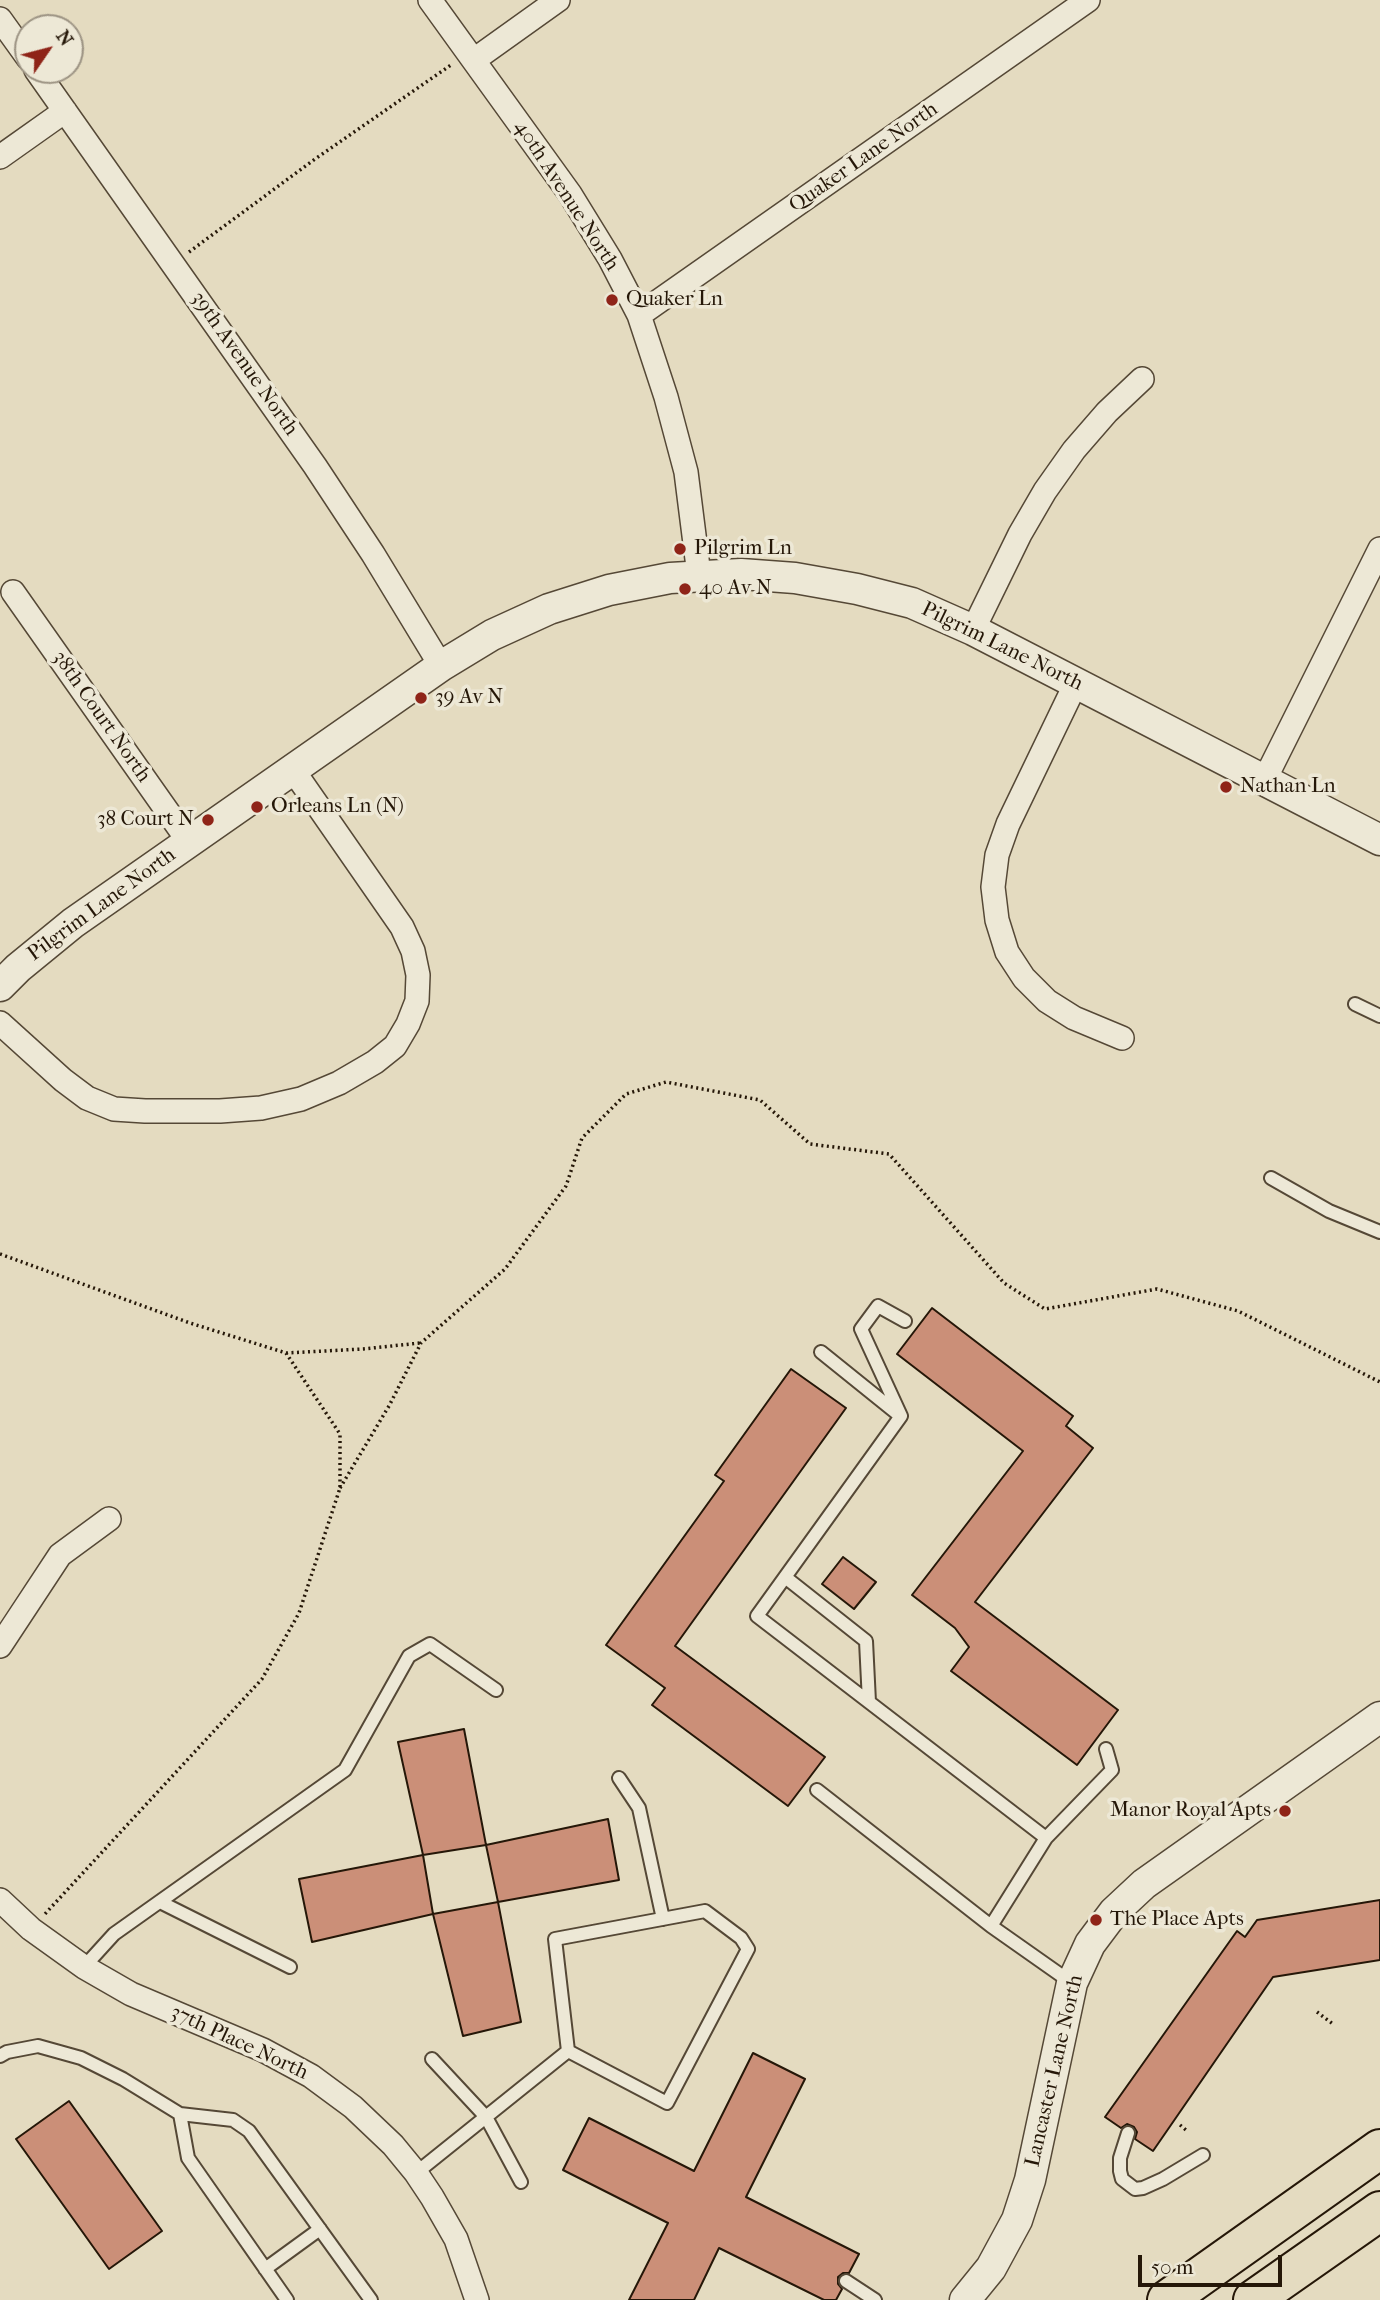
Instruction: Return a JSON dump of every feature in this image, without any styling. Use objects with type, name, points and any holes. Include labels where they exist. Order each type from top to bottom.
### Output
[{"type":"highway","points":[[1167,2300],[1380,2149]]},
{"type":"highway","points":[[1252,2300],[1380,2211]]},
{"type":"street","name":"40th Avenue North","points":[[430,0],[570,194],[610,259],[639,315],[666,397],[686,472],[699,575]]},
{"type":"street","points":[[474,60],[558,0]]},
{"type":"street","name":"Quaker Lane North","points":[[639,315],[1088,0]]},
{"type":"street","points":[[0,19],[14,38]]},
{"type":"street","name":"39th Avenue North","points":[[46,84],[330,488],[441,666]]},
{"type":"street","points":[[0,157],[65,111]]},
{"type":"street","points":[[973,630],[1020,534],[1045,491],[1074,450],[1107,412],[1142,379]]},
{"type":"street","points":[[1264,781],[1380,549]]},
{"type":"street","name":"Pilgrim Lane North","points":[[0,986],[73,923],[441,666],[492,635],[549,609],[609,590],[670,578],[741,574],[795,578],[857,589],[912,603],[973,630],[1380,840]]},
{"type":"street","name":"38th Court North","points":[[13,593],[189,842]]},
{"type":"street","points":[[1076,683],[1008,824],[997,855],[993,887],[997,920],[1007,952],[1024,978],[1048,1001],[1074,1018],[1122,1038]]},
{"type":"street","points":[[0,1023],[62,1080],[87,1098],[114,1109],[145,1111],[261,1108],[301,1099],[339,1083],[375,1062],[395,1046],[417,1001],[418,975],[413,951],[402,927],[293,770]]},
{"type":"street","points":[[0,1646],[60,1555],[109,1519]]},
{"type":"street","name":"Lancaster Lane North","points":[[965,2300],[991,2268],[1017,2220],[1030,2180],[1072,1983],[1090,1944],[1114,1912],[1144,1884],[1380,1717]]},
{"type":"street","name":"37th Place North","points":[[0,1900],[31,1929],[84,1967],[131,1994],[263,2050],[311,2076],[353,2106],[393,2145],[416,2173],[456,2239],[477,2300]]},
{"type":"lane","points":[[1355,1004],[1380,1016]]},
{"type":"lane","points":[[1270,1178],[1329,1211],[1380,1232]]},
{"type":"lane","points":[[901,1416],[861,1329],[878,1306],[905,1321]]},
{"type":"lane","points":[[821,1352],[901,1416]]},
{"type":"lane","points":[[901,1416],[757,1616],[1046,1838]]},
{"type":"lane","points":[[785,1577],[866,1641],[869,1702]]},
{"type":"lane","points":[[84,1967],[114,1934],[345,1770],[409,1656],[430,1644],[496,1690]]},
{"type":"lane","points":[[991,1926],[1046,1838],[1112,1770],[1106,1749]]},
{"type":"lane","points":[[619,1778],[639,1808],[663,1919]]},
{"type":"lane","points":[[817,1790],[991,1926],[1072,1983]]},
{"type":"lane","points":[[160,1902],[290,1967]]},
{"type":"lane","points":[[705,1911],[741,1938],[748,1949],[667,2103],[568,2051],[555,1939],[705,1911]]},
{"type":"lane","points":[[0,2056],[38,2046],[81,2058],[124,2079],[180,2114],[233,2120],[249,2131],[371,2300]]},
{"type":"lane","points":[[416,2173],[568,2051]]},
{"type":"lane","points":[[432,2059],[486,2117],[521,2182]]},
{"type":"lane","points":[[180,2114],[188,2158],[287,2300]]},
{"type":"lane","points":[[1128,2133],[1119,2158],[1119,2171],[1122,2179],[1135,2189],[1163,2179],[1203,2155]]},
{"type":"lane","points":[[265,2269],[320,2229]]},
{"type":"lane","points":[[846,2281],[875,2300]]},
{"type":"path","points":[[173,263],[314,159],[456,61],[474,60]]},
{"type":"path","points":[[31,1929],[262,1679],[299,1614],[340,1488],[389,1406],[421,1343],[505,1269],[566,1186],[582,1138],[626,1094],[666,1082],[760,1100],[810,1144],[889,1154],[1004,1283],[1045,1310],[1157,1289],[1238,1311],[1380,1382]]},
{"type":"path","points":[[0,1254],[190,1323],[286,1353],[421,1343]]},
{"type":"path","points":[[286,1353],[340,1434],[340,1488]]},
{"type":"path","points":[[1317,2012],[1333,2024]]},
{"type":"path","points":[[1180,2125],[1186,2130]]},
{"type":"building","points":[[932,1308],[1073,1416],[1066,1426],[1093,1448],[975,1602],[1118,1710],[1077,1765],[951,1671],[969,1647],[955,1628],[912,1595],[1023,1451],[897,1354]]},
{"type":"building","points":[[791,1369],[846,1408],[675,1646],[825,1757],[788,1806],[652,1705],[665,1688],[606,1645],[724,1481],[715,1475]]},
{"type":"building","points":[[843,1557],[876,1582],[854,1609],[822,1584]]},
{"type":"building","points":[[464,1729],[486,1845],[423,1855],[398,1742]]},
{"type":"building","points":[[608,1819],[619,1880],[498,1902],[486,1845]]},
{"type":"building","points":[[423,1855],[433,1914],[312,1942],[299,1879]]},
{"type":"building","points":[[1380,1900],[1380,1960],[1273,1977],[1153,2151],[1135,2139],[1137,2132],[1134,2127],[1127,2124],[1121,2128],[1105,2117],[1237,1931],[1245,1937],[1257,1920]]},
{"type":"building","points":[[498,1902],[521,2022],[463,2036],[433,1914]]},
{"type":"building","points":[[753,2053],[805,2079],[746,2197],[859,2254],[849,2273],[838,2277],[838,2284],[842,2289],[836,2300],[824,2300],[719,2248],[694,2300],[629,2300],[668,2223],[563,2170],[589,2118],[694,2171]]},
{"type":"building","points":[[69,2101],[162,2231],[109,2269],[16,2139]]},
{"type":"place","name":"Quaker Ln","points":[[612,300]]},
{"type":"place","name":"Pilgrim Ln","points":[[680,549]]},
{"type":"place","name":"40 Av N","points":[[685,589]]},
{"type":"place","name":"39 Av N","points":[[421,698]]},
{"type":"place","name":"Nathan Ln","points":[[1226,787]]},
{"type":"place","name":"Orleans Ln (N)","points":[[257,807]]},
{"type":"place","name":"38 Court N","points":[[208,820]]},
{"type":"place","name":"Manor Royal Apts","points":[[1285,1811]]},
{"type":"place","name":"The Place Apts","points":[[1096,1920]]}]
